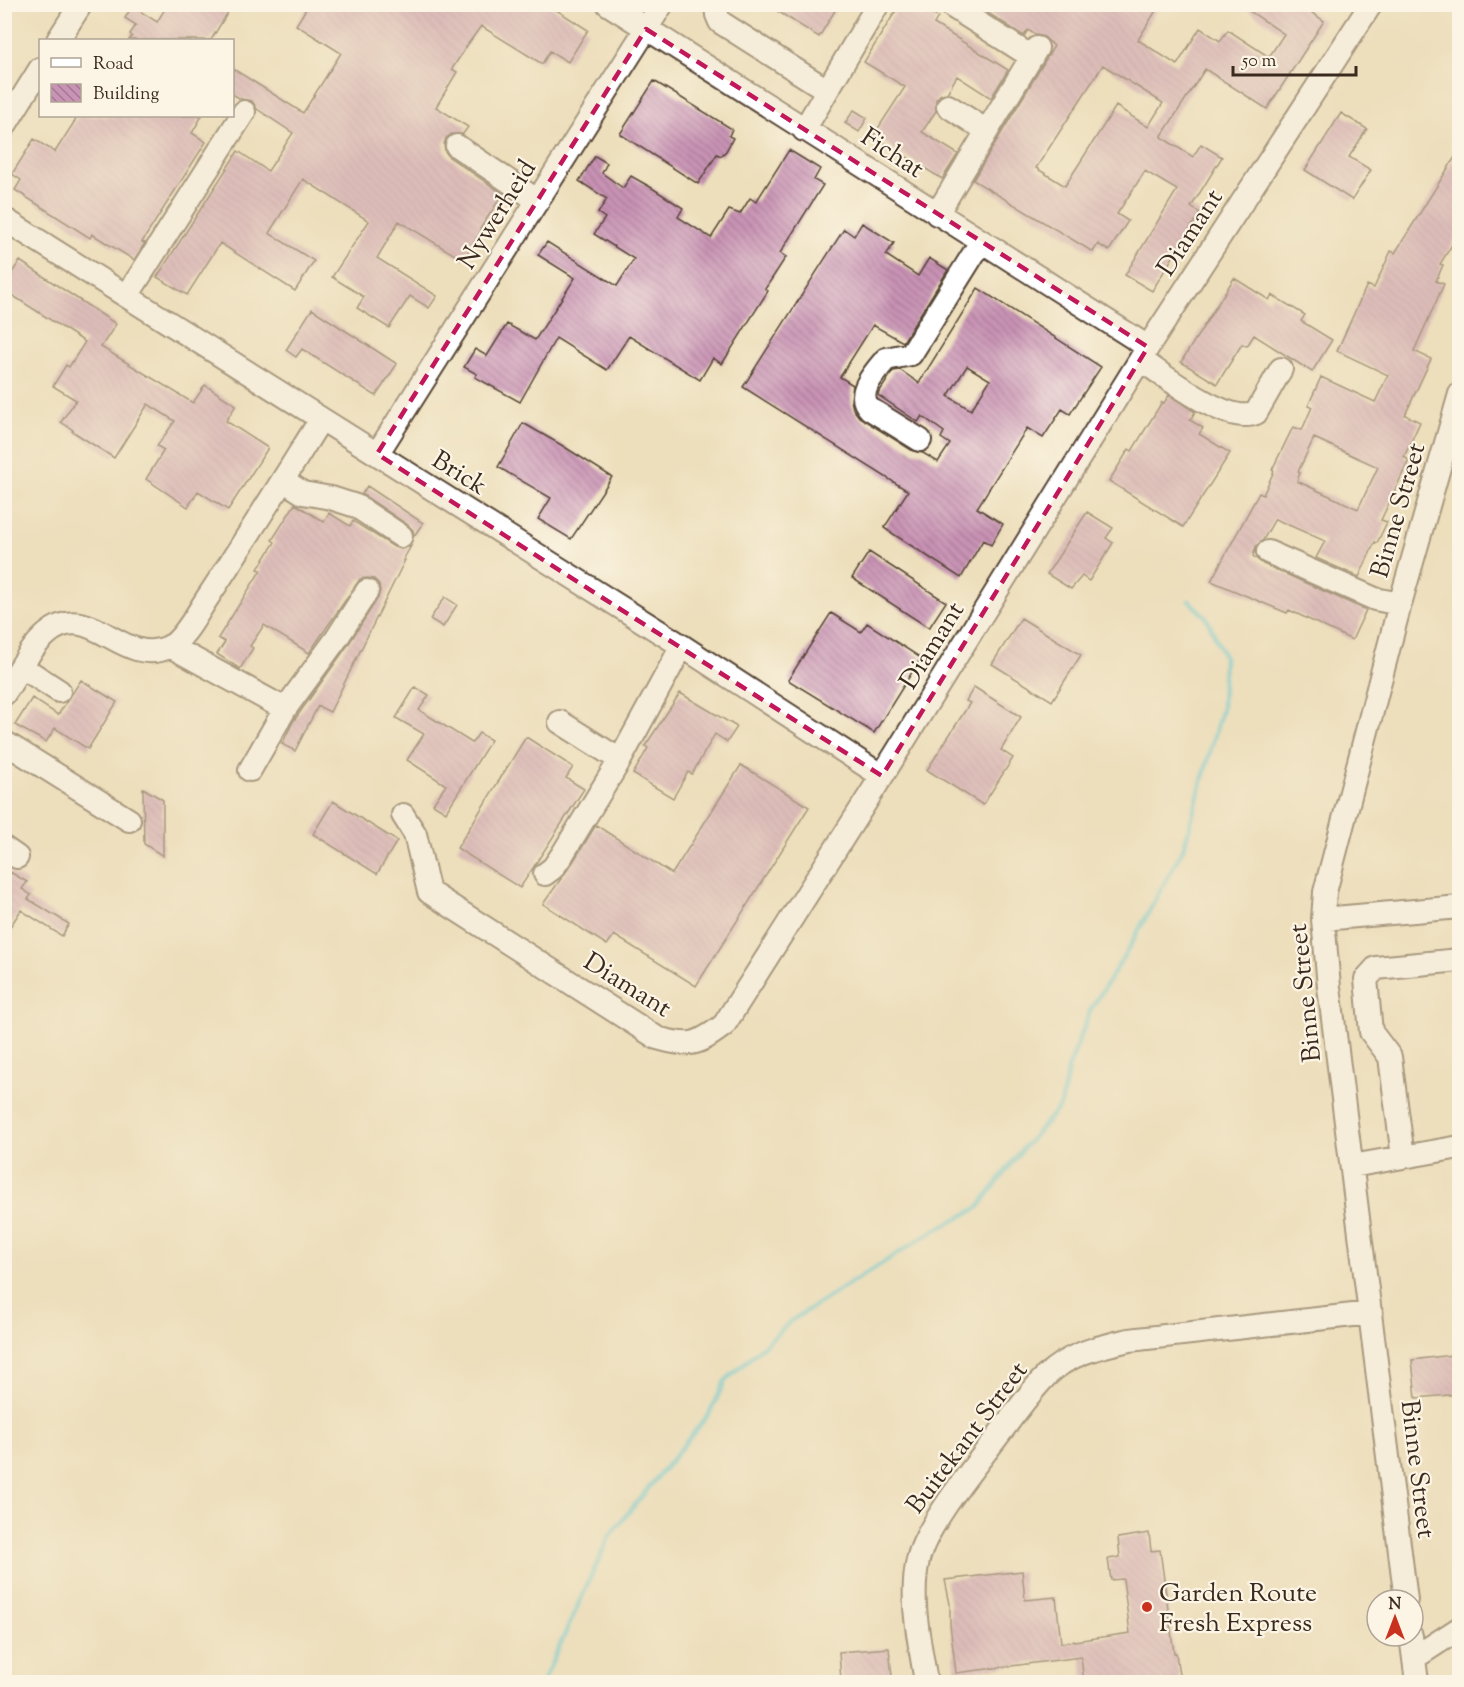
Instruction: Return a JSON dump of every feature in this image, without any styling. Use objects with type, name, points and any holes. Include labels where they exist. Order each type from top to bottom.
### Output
[{"type":"street","points":[[59,39],[81,4]]},
{"type":"street","name":"Fichat","points":[[608,4],[981,242],[1144,353],[1216,408],[1238,416],[1249,416],[1256,413],[1281,369]]},
{"type":"street","name":"Nywerheid","points":[[377,454],[662,4]]},
{"type":"street","points":[[717,4],[717,15],[720,22],[827,90]]},
{"type":"street","points":[[804,130],[878,4]]},
{"type":"street","name":"Diamant","points":[[403,815],[415,834],[429,892],[657,1038],[688,1044],[706,1038],[724,1025],[882,777],[1144,353],[1371,4]]},
{"type":"street","points":[[937,214],[1035,52],[953,7]]},
{"type":"street","points":[[4,127],[39,71]]},
{"type":"street","points":[[948,106],[987,131]]},
{"type":"street","points":[[127,296],[244,112]]},
{"type":"street","points":[[457,146],[538,201]]},
{"type":"street","name":"Brick","points":[[4,219],[682,646],[882,777]]},
{"type":"street","points":[[920,440],[867,406],[864,391],[886,359],[911,354],[981,242]]},
{"type":"street","name":"Binne Street","points":[[1405,1588],[1329,987],[1323,919],[1325,892],[1400,604],[1460,394]]},
{"type":"street","points":[[170,646],[189,625],[321,419]]},
{"type":"street","points":[[283,480],[303,494],[331,498],[356,506],[401,536]]},
{"type":"street","points":[[1268,552],[1375,599],[1400,604]]},
{"type":"street","points":[[250,770],[285,709],[337,638],[367,591]]},
{"type":"street","points":[[4,694],[35,647],[48,633],[66,625],[85,624],[107,634],[118,643],[140,651],[170,646],[285,709]]},
{"type":"street","points":[[545,874],[553,868],[562,855],[620,760],[682,646]]},
{"type":"street","points":[[22,668],[59,691]]},
{"type":"street","points":[[560,722],[620,760]]},
{"type":"street","points":[[4,742],[129,820]]},
{"type":"street","points":[[1323,919],[1460,907]]},
{"type":"street","points":[[1403,1157],[1390,1057],[1371,1032],[1366,980],[1376,968],[1460,960]]},
{"type":"street","points":[[1352,1166],[1460,1147]]},
{"type":"street","name":"Buitekant Street","points":[[926,1683],[915,1604],[918,1558],[925,1539],[972,1470],[1047,1375],[1093,1348],[1129,1340],[1371,1313]]},
{"type":"street","points":[[1425,1642],[1460,1628]]},
{"type":"street","points":[[1412,1648],[1417,1683]]},
{"type":"highlighted area","points":[[646,29],[1148,347],[882,776],[377,454]]},
{"type":"building","points":[[168,4],[233,4],[212,39],[130,39],[132,36],[130,34],[136,25],[125,18],[132,6],[157,22]]},
{"type":"building","points":[[309,4],[547,4],[588,30],[568,62],[550,51],[542,64],[481,26],[468,44],[452,69],[457,72],[436,107],[468,127],[463,134],[452,134],[446,138],[445,151],[449,157],[503,194],[463,260],[399,221],[377,258],[437,296],[429,308],[410,296],[389,328],[357,308],[364,297],[332,277],[369,221],[303,179],[269,233],[314,261],[295,291],[220,243],[187,295],[157,277],[238,151],[268,171],[293,133],[257,109],[252,101],[234,95],[234,69],[303,113],[341,53],[296,25]]},
{"type":"building","points":[[766,4],[839,4],[819,37]]},
{"type":"building","points":[[900,4],[918,4],[938,17],[934,24],[1008,70],[991,98],[957,76],[947,93],[941,94],[936,99],[936,111],[922,132],[958,154],[942,179],[873,136],[905,87],[864,62]]},
{"type":"building","points":[[974,4],[1160,4],[1138,40],[1177,65],[1200,28],[1220,41],[1228,30],[1269,57],[1284,34],[1239,4],[1299,4],[1324,21],[1267,109],[1205,69],[1161,137],[1193,157],[1201,144],[1222,157],[1191,207],[1200,213],[1152,291],[1125,275],[1177,190],[1145,171],[1117,214],[1128,221],[1109,251],[1098,244],[1093,252],[973,180],[1054,46],[1044,37],[1028,30],[1024,36]],"holes":[[[1103,65],[1163,103],[1148,127],[1116,106],[1065,186],[1036,168]]]},
{"type":"building","points":[[654,81],[732,129],[729,136],[733,138],[726,151],[721,156],[717,154],[698,184],[620,134]]},
{"type":"building","points":[[854,110],[867,118],[859,132],[845,123]]},
{"type":"building","points":[[1341,113],[1367,129],[1349,157],[1371,170],[1352,200],[1305,170]]},
{"type":"building","points":[[77,117],[201,117],[192,133],[206,142],[142,242],[145,243],[134,260],[92,234],[90,238],[15,190],[21,180],[12,174],[34,139],[55,152]]},
{"type":"building","points":[[1460,149],[1460,232],[1440,264],[1443,265],[1436,281],[1444,284],[1414,351],[1431,359],[1405,415],[1420,422],[1404,457],[1409,460],[1381,520],[1387,522],[1377,543],[1375,542],[1359,577],[1316,558],[1325,541],[1275,519],[1263,540],[1256,546],[1253,556],[1263,564],[1366,610],[1352,640],[1289,610],[1287,613],[1211,581],[1259,493],[1263,495],[1274,471],[1272,470],[1293,427],[1302,430],[1312,407],[1308,406],[1321,377],[1375,402],[1388,375],[1337,351],[1367,285],[1374,288],[1391,251],[1395,253]],"holes":[[[1314,438],[1378,467],[1358,509],[1297,481],[1300,473],[1298,472]]]},
{"type":"building","points":[[789,150],[820,169],[814,180],[823,185],[780,253],[786,257],[765,289],[768,291],[722,364],[713,358],[700,380],[629,336],[607,370],[556,338],[520,402],[475,377],[477,374],[464,367],[475,349],[487,356],[507,324],[535,340],[575,278],[538,255],[547,242],[617,286],[634,259],[594,234],[605,218],[598,213],[607,199],[579,181],[595,156],[607,163],[602,173],[623,188],[631,176],[683,208],[678,217],[711,238],[729,210],[740,214],[750,198],[756,202]]},
{"type":"building","points":[[862,223],[894,243],[886,255],[918,276],[929,258],[948,270],[903,342],[873,325],[840,377],[853,385],[851,400],[853,409],[859,417],[913,451],[923,453],[938,462],[950,444],[941,438],[944,432],[922,416],[918,422],[878,394],[893,371],[900,370],[919,383],[978,288],[1101,367],[1070,414],[1062,409],[1043,438],[1027,428],[977,508],[1003,524],[991,545],[983,540],[961,578],[884,528],[908,491],[743,387],[844,229],[854,236]],"holes":[[[967,366],[990,380],[971,410],[948,396]]]},
{"type":"building","points":[[20,261],[116,324],[101,347],[193,403],[205,385],[236,405],[226,421],[268,448],[228,510],[198,491],[188,507],[146,479],[164,450],[157,446],[175,421],[148,404],[114,458],[61,422],[76,400],[53,386],[66,365],[69,367],[85,342],[4,290],[4,284]]},
{"type":"building","points":[[1234,278],[1269,300],[1272,295],[1305,315],[1301,321],[1332,340],[1312,372],[1254,335],[1247,346],[1242,344],[1217,384],[1181,362]]},
{"type":"building","points":[[312,309],[397,364],[376,396],[302,349],[296,357],[286,350]]},
{"type":"building","points":[[1169,395],[1195,412],[1190,420],[1203,428],[1199,434],[1230,453],[1183,527],[1109,481],[1129,449],[1132,451],[1162,402],[1164,403]]},
{"type":"building","points":[[523,423],[612,477],[571,539],[538,519],[551,498],[498,467]]},
{"type":"building","points":[[367,486],[423,523],[414,536],[413,530],[408,525],[362,494]]},
{"type":"building","points":[[295,504],[324,522],[329,513],[350,526],[353,521],[394,547],[401,549],[411,546],[330,712],[318,706],[295,751],[282,744],[293,722],[348,645],[378,598],[380,591],[379,584],[374,579],[360,579],[309,653],[264,625],[250,646],[253,648],[240,669],[217,654],[225,642],[218,638],[261,570],[258,569],[275,542],[272,540]]},
{"type":"building","points":[[1087,512],[1113,528],[1106,538],[1113,543],[1089,581],[1082,576],[1071,589],[1047,574]]},
{"type":"building","points":[[869,552],[946,602],[929,628],[852,578]]},
{"type":"building","points":[[445,597],[457,605],[443,627],[430,619]]},
{"type":"building","points":[[831,613],[861,632],[867,623],[921,658],[874,733],[788,680]]},
{"type":"building","points":[[1021,618],[1081,655],[1052,701],[992,664]]},
{"type":"building","points":[[81,680],[117,702],[88,749],[55,728],[46,742],[15,725],[32,698],[58,715]]},
{"type":"building","points":[[415,687],[429,695],[419,710],[472,743],[479,733],[491,740],[446,812],[433,804],[446,785],[407,760],[424,734],[396,718]]},
{"type":"building","points":[[974,687],[1021,717],[1001,750],[1013,758],[983,805],[927,770],[970,703],[966,701]]},
{"type":"building","points":[[680,693],[737,727],[727,742],[715,734],[692,774],[688,772],[673,798],[633,774],[648,748],[645,746]]},
{"type":"building","points":[[526,737],[573,767],[566,778],[584,789],[520,888],[457,848]]},
{"type":"building","points":[[741,765],[809,807],[696,986],[614,935],[607,945],[543,904],[596,825],[672,874]]},
{"type":"building","points":[[143,788],[163,800],[163,856],[144,844]]},
{"type":"building","points":[[333,801],[397,841],[377,874],[313,834]]},
{"type":"building","points":[[10,872],[27,882],[22,889],[31,895],[28,899],[69,924],[62,936],[21,910],[4,936],[4,880]]},
{"type":"building","points":[[1460,1354],[1460,1394],[1416,1398],[1412,1360]]},
{"type":"building","points":[[1149,1533],[1151,1551],[1160,1550],[1180,1683],[1084,1683],[1081,1657],[956,1673],[950,1604],[945,1580],[1022,1571],[1025,1600],[1056,1597],[1061,1643],[1130,1633],[1123,1579],[1111,1580],[1108,1559],[1120,1557],[1118,1538]]},
{"type":"building","points":[[889,1648],[892,1677],[841,1681],[839,1652]]},
{"type":"waterway","points":[[543,1682],[610,1535],[709,1414],[725,1381],[792,1320],[935,1230],[978,1208],[1019,1153],[1061,1105],[1068,1069],[1090,1011],[1129,948],[1184,847],[1222,708],[1224,656],[1206,617],[1189,601]]},
{"type":"waterway","points":[[4,1678],[8,1682]]},
{"type":"place","name":"Garden Route Fresh Express","points":[[1147,1607]]}]
